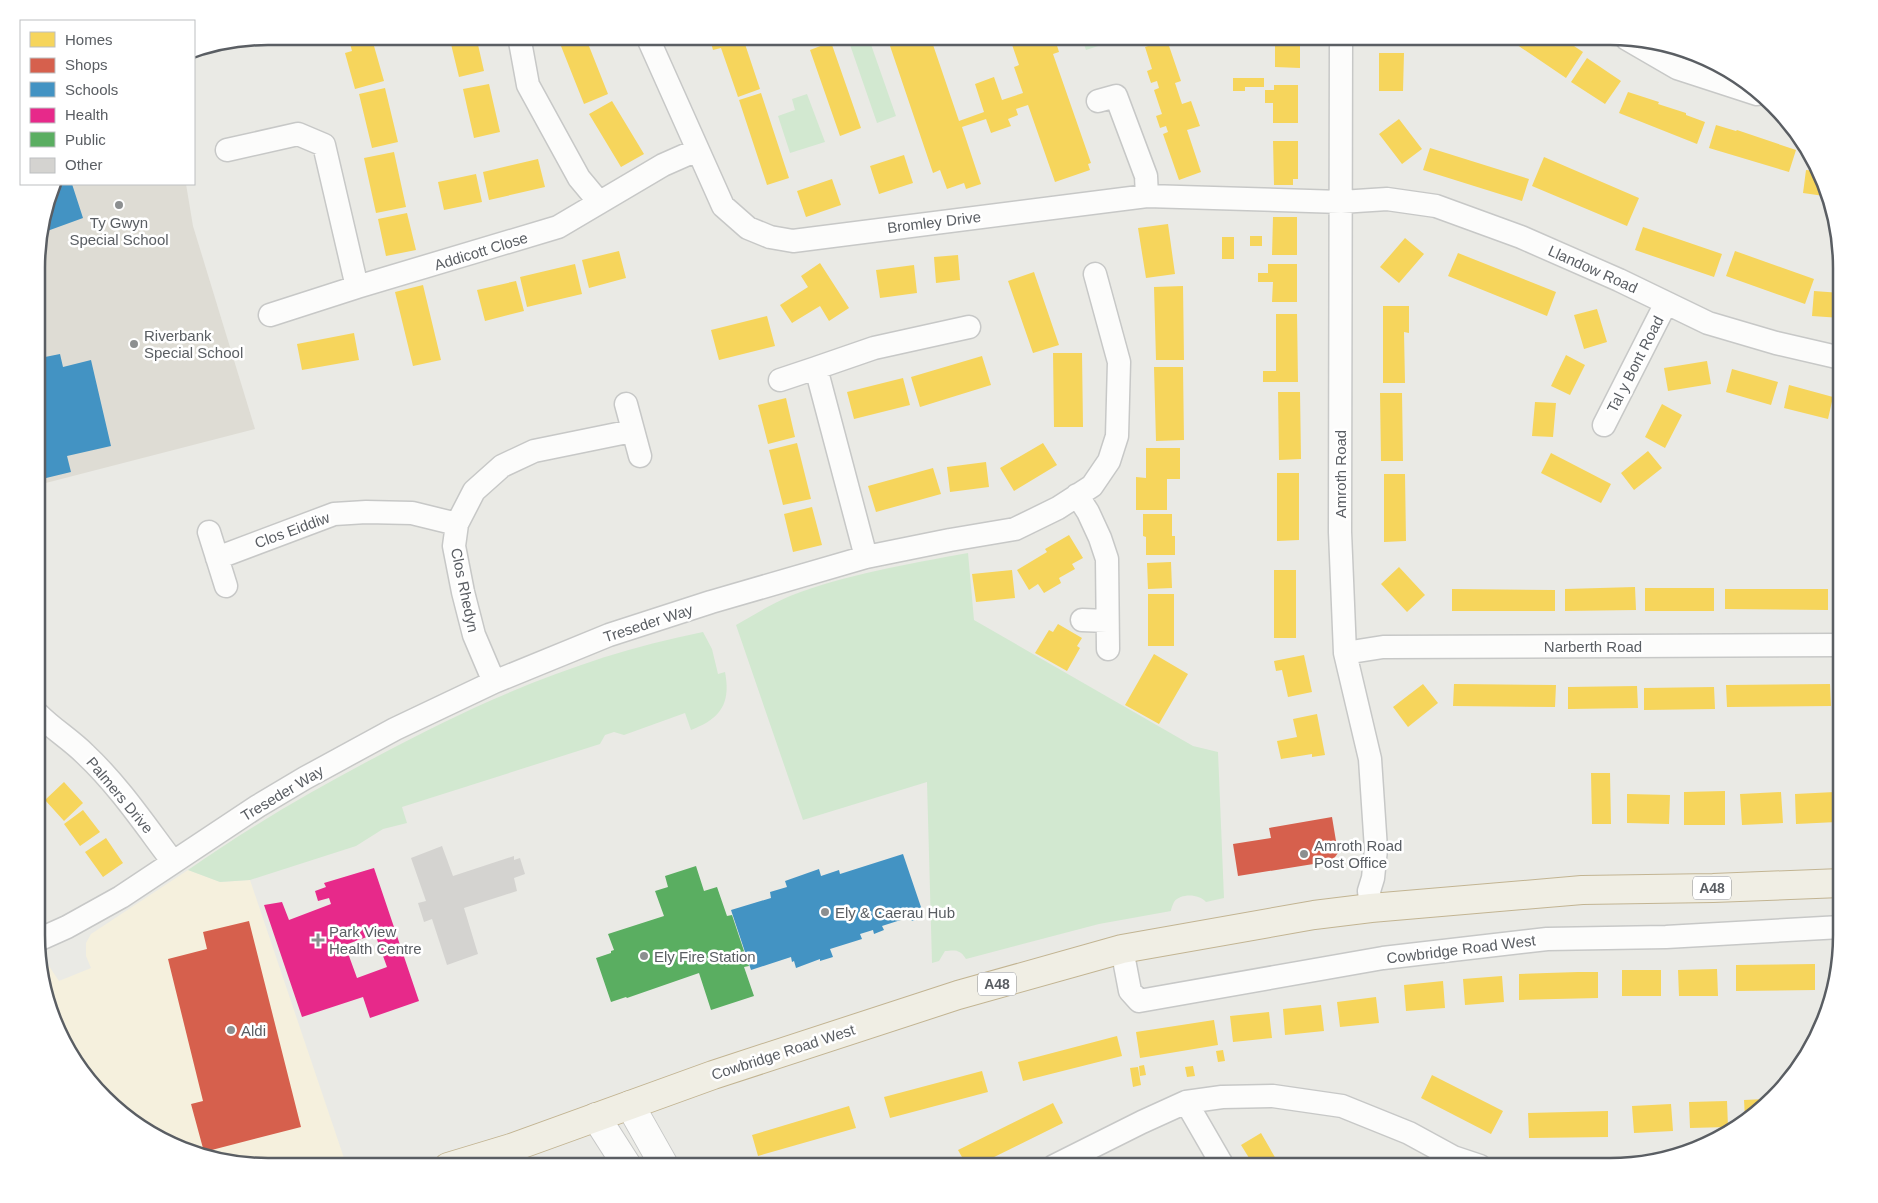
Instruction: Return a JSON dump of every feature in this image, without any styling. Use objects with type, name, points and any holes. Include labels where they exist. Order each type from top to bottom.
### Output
[{"type":"highway","name":"Cowbridge Road West","points":[[478,1158],[511,1148],[712,1075],[958,995],[1122,949],[1314,915],[1371,908],[1582,890],[1833,883]]},
{"type":"street","points":[[521,45],[528,85],[579,178],[599,202]]},
{"type":"street","name":"Bromley Drive","points":[[651,45],[723,206],[748,228],[770,237],[793,241],[1147,196],[1341,202]]},
{"type":"street","name":"Amroth Road","points":[[1342,45],[1340,532],[1346,653],[1370,760],[1376,849],[1373,878],[1369,891],[1371,908]]},
{"type":"street","points":[[1640,47],[1677,68],[1744,90]]},
{"type":"street","points":[[1098,101],[1116,96],[1146,176],[1147,196]]},
{"type":"street","points":[[227,150],[298,134],[324,146],[357,287]]},
{"type":"street","name":"Addicott Close","points":[[270,315],[357,287],[558,228],[663,165],[697,150]]},
{"type":"street","name":"Llandow Road","points":[[1341,202],[1387,199],[1436,206],[1521,237],[1708,322],[1776,343],[1833,356]]},
{"type":"street","name":"Treseder Way","points":[[45,936],[127,893],[258,806],[305,778],[395,729],[494,682],[609,635],[711,602],[866,558],[950,540],[1015,529],[1058,508],[1092,486],[1109,461],[1117,436],[1119,362],[1095,274]]},
{"type":"street","name":"Tal y Bont Road","points":[[1604,425],[1666,303]]},
{"type":"street","points":[[780,380],[874,348],[969,327]]},
{"type":"street","points":[[816,368],[866,558]]},
{"type":"street","points":[[626,404],[640,456]]},
{"type":"street","name":"Clos Rhedyn","points":[[494,682],[474,635],[454,546],[457,524],[474,492],[502,466],[534,451],[632,431]]},
{"type":"street","points":[[1078,495],[1092,520],[1107,559],[1108,649]]},
{"type":"street","name":"Clos Eiddiw","points":[[217,558],[334,514],[366,512],[412,513],[457,524]]},
{"type":"street","points":[[209,532],[226,586]]},
{"type":"street","points":[[1082,620],[1107,621]]},
{"type":"street","name":"Narberth Road","points":[[1346,653],[1383,646],[1833,645]]},
{"type":"street","name":"Palmers Drive","points":[[45,721],[84,752],[116,786],[173,862]]},
{"type":"street","name":"Cowbridge Road West","points":[[1122,949],[1130,991],[1139,1001],[1383,958],[1547,939],[1666,937],[1833,928]]},
{"type":"street","points":[[1070,1158],[1186,1102],[1222,1097],[1273,1096],[1342,1106],[1409,1133],[1456,1158]]},
{"type":"street","points":[[1186,1102],[1218,1158]]},
{"type":"street","points":[[630,1105],[661,1158]]},
{"type":"street","points":[[596,1117],[622,1158]]},
{"type":"shaded area","name":"Riverbank Special School","points":[[61,185],[186,185],[193,226],[255,429],[45,483],[45,253],[49,224]]},
{"type":"shaded area","points":[[188,870],[220,882],[250,880],[344,1158],[253,1158],[224,1154],[196,1146],[169,1135],[121,1103],[100,1082],[75,1047],[62,1021],[49,979],[47,965],[59,981],[91,968],[86,956],[86,943],[91,934]]},
{"type":"green space","points":[[850,45],[871,45],[896,116],[877,123]]},
{"type":"green space","points":[[1084,45],[1101,45],[1086,50]]},
{"type":"green space","points":[[807,94],[825,142],[790,153],[778,116],[795,110],[792,99]]},
{"type":"green space","points":[[968,553],[974,620],[1193,746],[1218,752],[1224,898],[1206,902],[1199,897],[1185,896],[1174,902],[1171,911],[1099,924],[966,959],[962,953],[957,951],[945,951],[939,961],[932,963],[927,782],[803,820],[736,625],[783,599],[812,588],[878,570]]},
{"type":"green space","points":[[703,632],[712,649],[718,674],[725,672],[726,693],[725,701],[717,715],[701,726],[691,730],[685,713],[624,735],[614,732],[605,735],[600,744],[402,807],[407,823],[383,829],[356,846],[250,880],[220,882],[188,870],[234,839],[328,783],[415,736],[455,717],[535,682],[576,667],[617,653]]},
{"type":"building: Homes","points":[[350,45],[378,45],[374,46],[384,81],[355,89],[345,53],[352,51]]},
{"type":"building: Homes","points":[[451,45],[478,45],[484,71],[459,77]]},
{"type":"building: Homes","points":[[561,45],[589,45],[608,94],[584,104]]},
{"type":"building: Homes","points":[[712,45],[745,45],[760,89],[738,97],[721,48],[713,50]]},
{"type":"building: Homes","points":[[823,45],[832,45],[861,128],[840,136],[810,50]]},
{"type":"building: Homes","points":[[890,45],[933,45],[959,121],[984,112],[975,84],[994,77],[1002,100],[1023,93],[1014,67],[1019,65],[1012,45],[1057,45],[1059,52],[1053,54],[1091,163],[1088,164],[1090,170],[1055,182],[1028,105],[1016,109],[1018,115],[1008,119],[1011,126],[991,133],[986,119],[962,127],[981,184],[966,189],[964,183],[947,189],[940,170],[933,173]]},
{"type":"building: Homes","points":[[1169,45],[1181,81],[1175,83],[1182,104],[1191,101],[1200,126],[1187,130],[1201,172],[1179,180],[1163,134],[1168,132],[1166,126],[1160,128],[1156,116],[1162,114],[1154,90],[1159,88],[1157,81],[1151,83],[1147,71],[1152,69],[1145,47]]},
{"type":"building: Homes","points":[[1275,45],[1300,45],[1300,68],[1275,67]]},
{"type":"building: Homes","points":[[1517,45],[1572,45],[1583,52],[1566,78]]},
{"type":"building: Homes","points":[[1379,53],[1404,53],[1403,91],[1379,91]]},
{"type":"building: Homes","points":[[1587,58],[1621,81],[1605,104],[1571,82]]},
{"type":"building: Homes","points":[[1233,78],[1264,78],[1264,87],[1245,87],[1245,91],[1233,91]]},
{"type":"building: Homes","points":[[489,84],[500,132],[474,138],[463,89]]},
{"type":"building: Homes","points":[[1274,85],[1298,85],[1298,123],[1273,123],[1273,103],[1265,103],[1265,90],[1274,90]]},
{"type":"building: Homes","points":[[385,88],[398,142],[372,148],[359,94]]},
{"type":"building: Homes","points":[[1628,92],[1659,102],[1658,104],[1686,113],[1686,115],[1705,122],[1697,144],[1619,113]]},
{"type":"building: Homes","points":[[761,93],[789,178],[767,185],[739,100]]},
{"type":"building: Homes","points":[[612,101],[644,154],[621,167],[589,114]]},
{"type":"building: Homes","points":[[1399,119],[1422,149],[1402,164],[1379,134]]},
{"type":"building: Homes","points":[[1716,125],[1796,150],[1789,172],[1709,148]]},
{"type":"building: Homes","points":[[1273,141],[1298,141],[1298,179],[1293,179],[1293,185],[1274,185]]},
{"type":"building: Homes","points":[[1430,148],[1529,179],[1522,201],[1423,170]]},
{"type":"building: Homes","points":[[394,152],[406,207],[376,213],[364,158]]},
{"type":"building: Homes","points":[[904,155],[913,183],[879,194],[870,166]]},
{"type":"building: Homes","points":[[1544,157],[1639,198],[1627,226],[1532,186]]},
{"type":"building: Homes","points":[[538,159],[545,187],[489,200],[483,172]]},
{"type":"building: Homes","points":[[1806,170],[1811,170],[1821,196],[1803,193]]},
{"type":"building: Homes","points":[[476,174],[482,202],[444,210],[438,182]]},
{"type":"building: Homes","points":[[832,179],[841,205],[806,217],[797,191]]},
{"type":"building: Homes","points":[[407,213],[416,250],[386,256],[378,219]]},
{"type":"building: Homes","points":[[1273,217],[1297,217],[1297,255],[1272,255]]},
{"type":"building: Homes","points":[[1168,224],[1175,274],[1146,278],[1138,228]]},
{"type":"building: Homes","points":[[1643,227],[1722,254],[1714,277],[1635,250]]},
{"type":"building: Homes","points":[[1250,236],[1262,236],[1262,246],[1250,246]]},
{"type":"building: Homes","points":[[1222,237],[1234,237],[1234,259],[1222,259]]},
{"type":"building: Homes","points":[[1405,238],[1424,254],[1399,283],[1380,267]]},
{"type":"building: Homes","points":[[619,251],[626,278],[589,288],[582,260]]},
{"type":"building: Homes","points":[[1735,251],[1814,279],[1805,304],[1726,276]]},
{"type":"building: Homes","points":[[1458,253],[1556,292],[1547,316],[1448,276]]},
{"type":"building: Homes","points":[[958,255],[960,280],[936,283],[934,257]]},
{"type":"building: Homes","points":[[820,263],[849,308],[829,321],[820,306],[792,323],[780,305],[808,287],[801,276]]},
{"type":"building: Homes","points":[[575,264],[582,294],[527,307],[520,277]]},
{"type":"building: Homes","points":[[1268,264],[1297,264],[1297,302],[1272,302],[1273,282],[1258,282],[1258,273],[1268,273]]},
{"type":"building: Homes","points":[[914,265],[917,293],[880,298],[876,270]]},
{"type":"building: Homes","points":[[1034,272],[1059,345],[1033,353],[1008,281]]},
{"type":"building: Homes","points":[[516,281],[524,311],[485,321],[477,290]]},
{"type":"building: Homes","points":[[423,285],[441,360],[413,366],[395,292]]},
{"type":"building: Homes","points":[[1183,286],[1184,360],[1156,360],[1154,287]]},
{"type":"building: Homes","points":[[1814,291],[1833,292],[1833,317],[1812,316]]},
{"type":"building: Homes","points":[[1383,306],[1409,306],[1409,333],[1404,332],[1405,383],[1383,383]]},
{"type":"building: Homes","points":[[1597,309],[1607,342],[1584,349],[1574,315]]},
{"type":"building: Homes","points":[[1276,314],[1297,314],[1298,382],[1263,382],[1263,371],[1276,371]]},
{"type":"building: Homes","points":[[767,316],[775,346],[719,360],[711,330]]},
{"type":"building: Homes","points":[[354,333],[359,360],[302,370],[297,344]]},
{"type":"building: Homes","points":[[1053,353],[1082,353],[1083,427],[1054,427]]},
{"type":"building: Homes","points":[[1566,355],[1585,365],[1570,395],[1551,386]]},
{"type":"building: Homes","points":[[982,356],[991,385],[920,407],[911,377]]},
{"type":"building: Homes","points":[[1707,361],[1711,384],[1668,391],[1664,368]]},
{"type":"building: Homes","points":[[1154,367],[1183,367],[1184,440],[1156,441]]},
{"type":"building: Homes","points":[[1732,369],[1778,382],[1771,405],[1726,392]]},
{"type":"building: Homes","points":[[903,378],[910,405],[854,419],[847,392]]},
{"type":"building: Homes","points":[[1789,385],[1833,397],[1828,419],[1784,408]]},
{"type":"building: Homes","points":[[1278,392],[1300,392],[1301,459],[1279,460]]},
{"type":"building: Homes","points":[[1380,393],[1402,393],[1403,461],[1381,461]]},
{"type":"building: Homes","points":[[786,398],[795,437],[768,444],[758,405]]},
{"type":"building: Homes","points":[[1535,402],[1556,403],[1553,437],[1532,436]]},
{"type":"building: Homes","points":[[1662,404],[1682,415],[1665,448],[1645,437]]},
{"type":"building: Homes","points":[[797,443],[811,499],[783,505],[769,450]]},
{"type":"building: Homes","points":[[1043,443],[1057,465],[1014,491],[1000,468]]},
{"type":"building: Homes","points":[[1146,448],[1180,448],[1180,479],[1167,479],[1167,510],[1136,510],[1136,477],[1146,478]]},
{"type":"building: Homes","points":[[1648,451],[1662,468],[1634,490],[1621,473]]},
{"type":"building: Homes","points":[[1551,453],[1611,484],[1601,503],[1541,473]]},
{"type":"building: Homes","points":[[986,462],[989,487],[950,492],[947,467]]},
{"type":"building: Homes","points":[[933,468],[941,494],[876,512],[868,486]]},
{"type":"building: Homes","points":[[1277,473],[1299,473],[1299,540],[1277,541]]},
{"type":"building: Homes","points":[[1384,474],[1405,474],[1406,541],[1384,542]]},
{"type":"building: Homes","points":[[812,507],[822,545],[793,552],[784,514]]},
{"type":"building: Homes","points":[[1143,514],[1172,514],[1172,536],[1175,536],[1175,555],[1146,555],[1146,537],[1143,536]]},
{"type":"building: Homes","points":[[1069,535],[1083,558],[1072,564],[1075,569],[1059,578],[1061,583],[1044,593],[1038,584],[1029,590],[1017,570],[1047,552],[1045,549]]},
{"type":"building: Homes","points":[[1171,562],[1172,588],[1148,589],[1147,563]]},
{"type":"building: Homes","points":[[1399,567],[1425,595],[1407,612],[1381,584]]},
{"type":"building: Homes","points":[[1012,570],[1015,598],[976,602],[972,574]]},
{"type":"building: Homes","points":[[1274,570],[1296,570],[1296,638],[1274,638]]},
{"type":"building: Homes","points":[[1635,587],[1636,610],[1565,611],[1565,589]]},
{"type":"building: Homes","points":[[1645,588],[1714,588],[1714,611],[1645,611]]},
{"type":"building: Homes","points":[[1452,589],[1555,590],[1555,611],[1452,611]]},
{"type":"building: Homes","points":[[1725,589],[1828,589],[1828,610],[1725,609]]},
{"type":"building: Homes","points":[[1148,594],[1174,594],[1174,646],[1148,646]]},
{"type":"building: Homes","points":[[1058,624],[1082,638],[1077,646],[1080,648],[1067,671],[1035,653],[1049,630],[1053,632]]},
{"type":"building: Homes","points":[[1154,654],[1188,674],[1159,724],[1125,705]]},
{"type":"building: Homes","points":[[1304,655],[1312,692],[1288,697],[1282,670],[1276,671],[1274,661]]},
{"type":"building: Homes","points":[[1423,684],[1438,703],[1408,727],[1393,707]]},
{"type":"building: Homes","points":[[1454,684],[1556,685],[1555,707],[1453,706]]},
{"type":"building: Homes","points":[[1830,684],[1831,706],[1727,707],[1726,685]]},
{"type":"building: Homes","points":[[1637,686],[1638,708],[1568,709],[1568,687]]},
{"type":"building: Homes","points":[[1714,687],[1715,709],[1644,710],[1644,688]]},
{"type":"building: Homes","points":[[1317,714],[1325,755],[1312,757],[1312,754],[1281,759],[1277,741],[1297,737],[1293,719]]},
{"type":"building: Homes","points":[[1591,773],[1610,773],[1611,824],[1592,824]]},
{"type":"building: Homes","points":[[64,782],[83,803],[64,821],[45,800]]},
{"type":"building: Homes","points":[[1725,791],[1725,825],[1684,825],[1684,792]]},
{"type":"building: Homes","points":[[1781,792],[1783,823],[1742,825],[1740,794]]},
{"type":"building: Homes","points":[[1833,792],[1833,822],[1796,824],[1795,794]]},
{"type":"building: Homes","points":[[1627,794],[1670,795],[1669,824],[1627,823]]},
{"type":"building: Homes","points":[[83,810],[100,832],[80,846],[64,824]]},
{"type":"building: Homes","points":[[106,838],[123,863],[103,877],[85,852]]},
{"type":"building: Homes","points":[[1815,964],[1815,990],[1736,991],[1736,965]]},
{"type":"building: Homes","points":[[1717,969],[1718,996],[1679,996],[1678,970]]},
{"type":"building: Homes","points":[[1622,970],[1661,970],[1661,996],[1622,996]]},
{"type":"building: Homes","points":[[1598,972],[1598,998],[1519,1000],[1519,974]]},
{"type":"building: Homes","points":[[1502,976],[1504,1002],[1465,1005],[1463,979]]},
{"type":"building: Homes","points":[[1443,981],[1445,1008],[1406,1011],[1404,985]]},
{"type":"building: Homes","points":[[1376,997],[1379,1023],[1340,1027],[1337,1002]]},
{"type":"building: Homes","points":[[1321,1005],[1324,1031],[1285,1035],[1283,1009]]},
{"type":"building: Homes","points":[[1269,1012],[1272,1038],[1233,1042],[1230,1016]]},
{"type":"building: Homes","points":[[1214,1020],[1218,1045],[1140,1058],[1136,1032]]},
{"type":"building: Homes","points":[[1117,1036],[1122,1056],[1023,1081],[1018,1062]]},
{"type":"building: Homes","points":[[1223,1050],[1225,1061],[1218,1062],[1216,1051]]},
{"type":"building: Homes","points":[[1144,1065],[1146,1075],[1140,1076],[1139,1066]]},
{"type":"building: Homes","points":[[1193,1066],[1195,1076],[1187,1077],[1185,1067]]},
{"type":"building: Homes","points":[[1138,1067],[1141,1085],[1133,1087],[1130,1068]]},
{"type":"building: Homes","points":[[982,1071],[988,1092],[890,1118],[884,1097]]},
{"type":"building: Homes","points":[[1432,1075],[1503,1111],[1491,1134],[1421,1098]]},
{"type":"building: Homes","points":[[1761,1099],[1745,1113],[1744,1100]]},
{"type":"building: Homes","points":[[1727,1101],[1728,1124],[1723,1127],[1690,1128],[1689,1102]]},
{"type":"building: Homes","points":[[1053,1103],[1063,1123],[992,1158],[962,1158],[958,1150]]},
{"type":"building: Homes","points":[[1671,1104],[1673,1131],[1634,1133],[1632,1106]]},
{"type":"building: Homes","points":[[849,1106],[856,1128],[758,1156],[752,1135]]},
{"type":"building: Homes","points":[[1608,1111],[1608,1137],[1529,1138],[1528,1113]]},
{"type":"building: Homes","points":[[1261,1133],[1275,1158],[1249,1158],[1241,1145]]},
{"type":"building: Shops","points":[[1332,817],[1338,853],[1332,861],[1238,876],[1233,844],[1271,838],[1269,828]]},
{"type":"building: Shops","name":"Aldi","points":[[249,921],[301,1127],[211,1150],[203,1148],[191,1104],[203,1101],[168,959],[207,949],[203,932]]},
{"type":"building: Schools","points":[[61,185],[72,185],[83,218],[48,231]]},
{"type":"building: Schools","points":[[60,354],[63,367],[91,360],[111,446],[67,456],[71,472],[45,478],[45,357]]},
{"type":"building: Schools","points":[[903,854],[923,913],[920,914],[921,918],[912,921],[910,917],[882,926],[884,930],[874,934],[873,930],[860,934],[862,939],[830,949],[833,957],[820,961],[820,959],[796,968],[791,957],[751,970],[731,910],[771,898],[770,892],[787,887],[785,881],[819,869],[821,876],[839,870],[840,874]]},
{"type":"building: Health","name":"Park View Health Centre","points":[[374,868],[419,1001],[370,1018],[363,997],[302,1017],[264,905],[282,902],[289,920],[331,904],[329,898],[318,901],[315,891],[326,887],[324,883]],"holes":[[[375,934],[387,967],[357,978],[345,945]]]},
{"type":"building: Public","points":[[696,866],[704,891],[717,887],[727,916],[732,915],[749,966],[744,967],[754,996],[711,1010],[699,973],[611,1002],[596,958],[611,953],[614,950],[608,934],[664,916],[655,891],[668,887],[665,876]]},
{"type":"building: Other","points":[[442,846],[453,876],[514,856],[514,860],[520,858],[525,874],[514,878],[517,891],[464,908],[478,954],[447,965],[432,919],[424,922],[418,903],[426,901],[411,858]]},
{"type":"place","name":"Ty Gwyn Special School","points":[[119,205]]},
{"type":"place","name":"Riverbank Special School","points":[[134,344]]},
{"type":"place","name":"Amroth Road Post Office","points":[[1304,854]]},
{"type":"place","name":"Ely & Caerau Hub","points":[[825,912]]},
{"type":"place","name":"Park View Health Centre","points":[[318,940]]},
{"type":"place","name":"Ely Fire Station","points":[[644,956]]},
{"type":"place","name":"Aldi","points":[[231,1030]]}]
